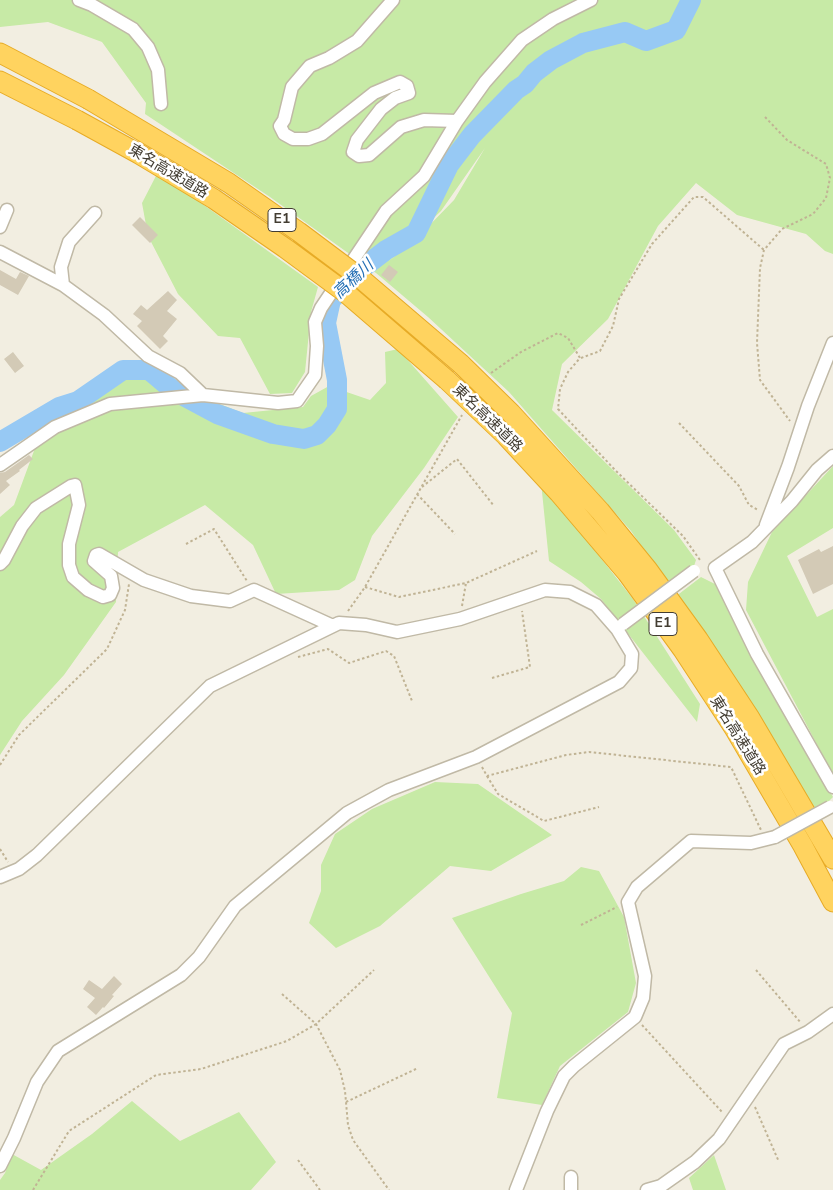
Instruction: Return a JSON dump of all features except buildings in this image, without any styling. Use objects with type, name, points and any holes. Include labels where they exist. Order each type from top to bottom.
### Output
[{"type":"highway","name":"東名高速道路","points":[[0,53],[148,133],[229,183],[299,232],[359,277],[461,364],[511,412],[600,511],[648,570],[698,639],[750,718],[833,860]]},
{"type":"highway","name":"東名高速道路","points":[[0,81],[139,154],[214,199],[285,248],[346,293],[447,380],[506,436],[559,493],[632,581],[683,650],[734,728],[803,846],[833,902]]},
{"type":"street","points":[[79,0],[92,5],[132,29],[148,46],[158,70],[161,104]]},
{"type":"street","points":[[392,0],[357,41],[329,58],[310,66],[292,88],[280,126],[284,134],[293,139],[308,139],[322,134],[374,93],[400,82],[408,86],[409,94],[395,98],[381,109],[357,140],[354,152],[359,156],[369,155],[401,127],[424,120],[457,121]]},
{"type":"street","points":[[0,465],[55,427],[110,404],[203,395],[278,404],[297,401],[315,375],[317,346],[315,322],[321,308],[386,212],[424,176],[457,121],[484,82],[522,40],[553,19],[591,0]]},
{"type":"street","points":[[0,227],[7,210]]},
{"type":"street","points":[[63,285],[61,267],[70,242],[95,214]]},
{"type":"street","points":[[0,252],[63,285],[104,315],[148,356],[180,373],[203,395]]},
{"type":"street","points":[[764,530],[808,406],[833,344]]},
{"type":"street","points":[[620,627],[705,569],[752,542],[792,501],[817,470],[833,456]]},
{"type":"street","points":[[0,564],[22,526],[36,508],[75,485],[79,505],[69,544],[69,565],[73,577],[88,590],[103,597],[110,595],[113,588],[111,576],[94,561],[96,555],[99,554],[144,580],[191,596],[230,600],[254,590],[336,624],[366,625],[397,632],[460,619],[545,590],[570,592],[596,605],[620,627],[632,654],[631,668],[619,682],[476,757],[389,790],[350,810],[235,906],[199,957],[181,975],[58,1051],[37,1082],[14,1138],[0,1166]]},
{"type":"street","points":[[705,569],[757,654],[833,787]]},
{"type":"street","points":[[0,877],[13,872],[37,855],[210,686],[336,624]]},
{"type":"street","points":[[516,1190],[547,1111],[564,1076],[635,1017],[643,998],[645,976],[628,902],[637,887],[691,841],[750,843],[771,839],[832,806]]},
{"type":"street","points":[[647,1190],[661,1186],[695,1162],[719,1139],[784,1044],[808,1032],[833,1014]]},
{"type":"street","points":[[571,1177],[571,1190]]},
{"type":"path","points":[[765,117],[787,140],[826,164],[830,178],[826,198],[813,214],[782,228],[764,250],[760,268],[757,343],[760,380],[799,432]]},
{"type":"path","points":[[705,569],[684,536],[615,470],[558,409],[560,388],[568,372],[580,358],[600,351],[613,326],[619,299],[652,244],[694,197],[703,197],[764,250]]},
{"type":"path","points":[[491,373],[521,352],[558,333],[568,338],[580,358]]},
{"type":"path","points":[[336,624],[365,587],[464,412]]},
{"type":"path","points":[[679,423],[739,486],[749,505],[769,516]]},
{"type":"path","points":[[420,489],[457,459],[494,506]]},
{"type":"path","points":[[417,494],[456,534]]},
{"type":"path","points":[[186,544],[214,529],[254,590]]},
{"type":"path","points":[[365,587],[398,597],[466,583],[537,551]]},
{"type":"path","points":[[0,765],[19,735],[107,649],[125,610],[130,572]]},
{"type":"path","points":[[460,619],[466,583]]},
{"type":"path","points":[[492,678],[530,667],[520,599]]},
{"type":"path","points":[[295,658],[328,649],[349,663],[386,651],[394,656],[412,701]]},
{"type":"path","points":[[487,776],[566,755],[589,752],[731,767],[771,839]]},
{"type":"path","points":[[476,757],[498,794],[544,822],[599,807]]},
{"type":"path","points":[[0,849],[13,872]]},
{"type":"path","points":[[581,924],[628,902]]},
{"type":"path","points":[[33,1190],[69,1131],[156,1075],[201,1069],[287,1041],[316,1024],[374,970]]},
{"type":"path","points":[[756,970],[808,1032]]},
{"type":"path","points":[[282,994],[316,1024],[340,1070],[348,1125],[353,1140],[389,1190]]},
{"type":"path","points":[[635,1017],[731,1122]]},
{"type":"path","points":[[346,1102],[418,1068]]},
{"type":"path","points":[[750,1096],[779,1162]]},
{"type":"path","points":[[298,1160],[320,1190]]},
{"type":"green space","points":[[0,0],[833,0],[833,254],[825,251],[806,234],[737,215],[696,183],[658,226],[608,319],[562,364],[552,410],[674,530],[696,560],[694,566],[667,583],[631,531],[509,392],[428,317],[376,273],[270,197],[145,114],[146,103],[102,42],[48,22],[0,27]],"holes":[[[485,148],[454,200],[420,235],[389,261],[441,211]]]},
{"type":"green space","points":[[158,172],[318,287],[311,312],[305,372],[292,393],[270,394],[240,338],[218,336],[178,294],[148,236],[142,203]]},
{"type":"green space","points":[[398,349],[458,417],[424,468],[372,536],[355,580],[339,590],[276,594],[253,545],[205,505],[118,552],[116,602],[64,675],[22,721],[0,755],[0,517],[14,505],[45,421],[133,371],[243,413],[303,407],[311,396],[329,386],[370,400],[386,383],[385,352]]},
{"type":"green space","points":[[833,466],[833,528],[787,556],[817,617],[833,609],[833,775],[746,610],[748,582],[772,532]]},
{"type":"green space","points":[[541,482],[633,599],[700,704],[697,722],[601,599],[581,582],[549,561]]},
{"type":"green space","points":[[701,577],[715,584],[748,651],[833,797],[809,812],[675,597]]},
{"type":"green space","points":[[435,782],[478,784],[552,835],[491,871],[450,866],[380,926],[336,948],[309,923],[321,891],[321,865],[335,834],[372,809]]},
{"type":"green space","points":[[581,867],[599,871],[624,917],[636,983],[628,1012],[560,1066],[542,1105],[497,1098],[512,1013],[452,918],[564,881]]},
{"type":"green space","points":[[132,1101],[180,1141],[239,1112],[276,1162],[251,1190],[0,1190],[0,1180],[5,1173],[12,1154],[41,1170],[92,1134]]},
{"type":"green space","points":[[714,1155],[726,1190],[693,1190],[689,1178]]},
{"type":"waterway","name":"高橋川","points":[[0,442],[59,407],[78,401],[123,370],[149,370],[174,391],[217,414],[273,434],[304,439],[317,435],[327,425],[337,409],[337,380],[326,323],[331,300],[360,270],[386,250],[416,233],[449,165],[472,135],[516,90],[551,60],[583,43],[625,32],[646,41],[676,30],[691,0]]}]
